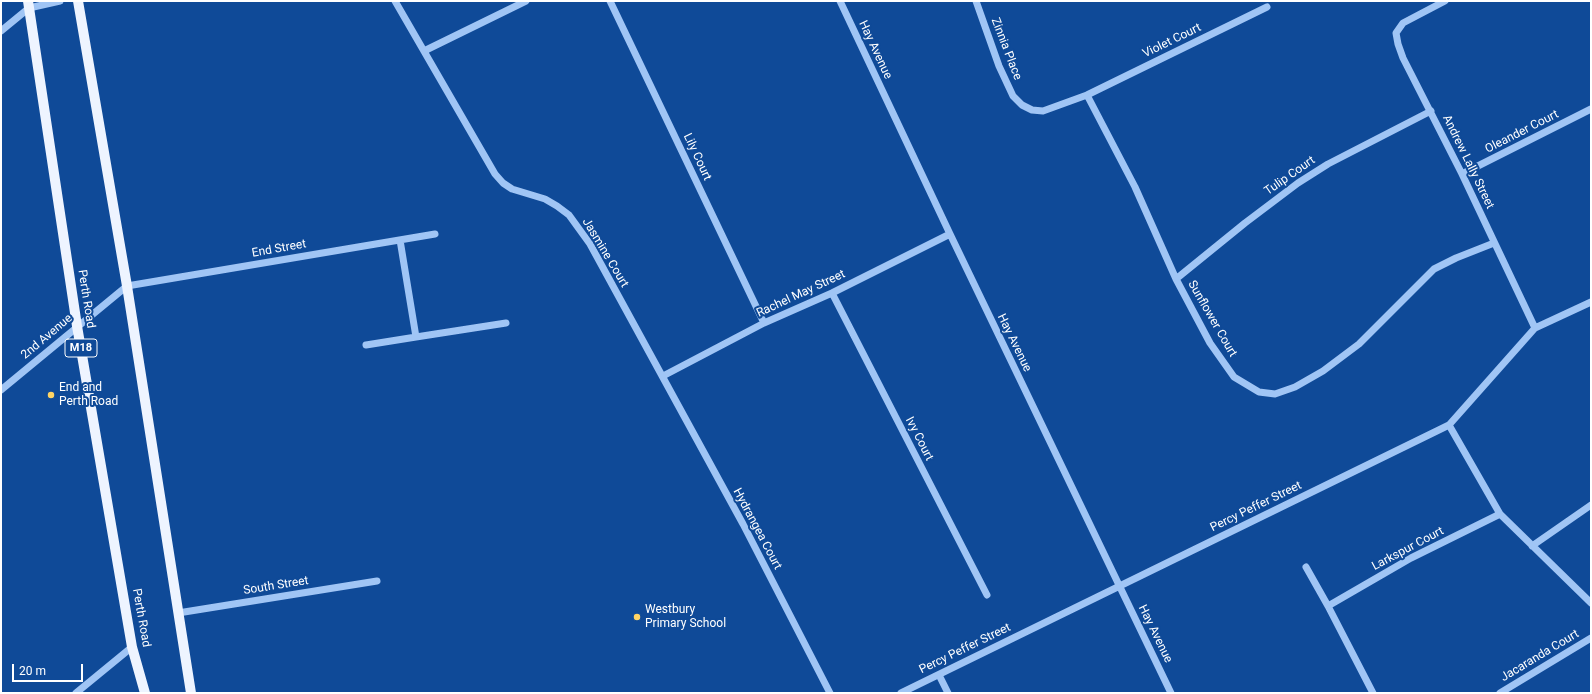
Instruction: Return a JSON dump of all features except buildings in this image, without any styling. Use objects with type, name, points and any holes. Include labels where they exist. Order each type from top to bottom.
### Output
[{"type":"main road","points":[[78,1],[126,286],[191,693]]},
{"type":"main road","name":"Perth Road","points":[[29,5],[77,326],[132,647],[145,693]]},
{"type":"street","points":[[1,31],[29,5],[60,1]]},
{"type":"street","name":"Jasmine Court","points":[[395,1],[495,174],[503,183],[512,189],[545,199],[570,215],[590,244],[663,376]]},
{"type":"street","points":[[424,51],[526,1]]},
{"type":"street","name":"Lily Court","points":[[610,1],[764,323]]},
{"type":"street","name":"Hay Avenue","points":[[840,1],[950,234],[1171,693]]},
{"type":"street","name":"Zinnia Place","points":[[976,1],[1004,79],[1014,96],[1022,105],[1032,110],[1043,111],[1087,95]]},
{"type":"street","name":"Andrew Lally Street","points":[[1445,1],[1403,23],[1396,33],[1398,44],[1403,58],[1462,174],[1535,328]]},
{"type":"street","name":"Violet Court","points":[[1087,95],[1266,7]]},
{"type":"street","name":"Sunflower Court","points":[[1087,95],[1135,188],[1176,279],[1210,343],[1234,376],[1259,392],[1275,394],[1295,387],[1323,371],[1359,344],[1434,269],[1456,258],[1494,243]]},
{"type":"street","name":"Oleander Court","points":[[1462,174],[1591,109]]},
{"type":"street","name":"Tulip Court","points":[[1176,279],[1245,222],[1304,179],[1328,164],[1431,111]]},
{"type":"street","name":"End Street","points":[[126,286],[434,234]]},
{"type":"street","name":"Rachel May Street","points":[[663,376],[764,323],[832,292],[950,234]]},
{"type":"street","points":[[400,240],[416,337]]},
{"type":"street","name":"2nd Avenue","points":[[1,390],[126,286]]},
{"type":"street","name":"Ivy Court","points":[[832,292],[986,595]]},
{"type":"street","name":"Percy Peffer Street","points":[[901,693],[1449,425],[1535,328],[1591,302]]},
{"type":"street","points":[[366,345],[506,324]]},
{"type":"street","name":"Hydrangea Court","points":[[663,376],[743,524],[830,693]]},
{"type":"street","points":[[1449,425],[1500,514],[1591,603]]},
{"type":"street","points":[[1532,546],[1591,505]]},
{"type":"street","name":"Larkspur Court","points":[[1328,606],[1411,558],[1500,514]]},
{"type":"street","points":[[1306,567],[1373,693]]},
{"type":"street","name":"South Street","points":[[178,613],[377,581]]},
{"type":"street","name":"Jacaranda Court","points":[[1500,693],[1591,638]]},
{"type":"street","points":[[76,693],[132,647]]},
{"type":"street","points":[[939,675],[948,693]]},
{"type":"place","name":"End and Perth Road","points":[[51,395]]},
{"type":"place","name":"Westbury Primary School","points":[[637,617]]}]
